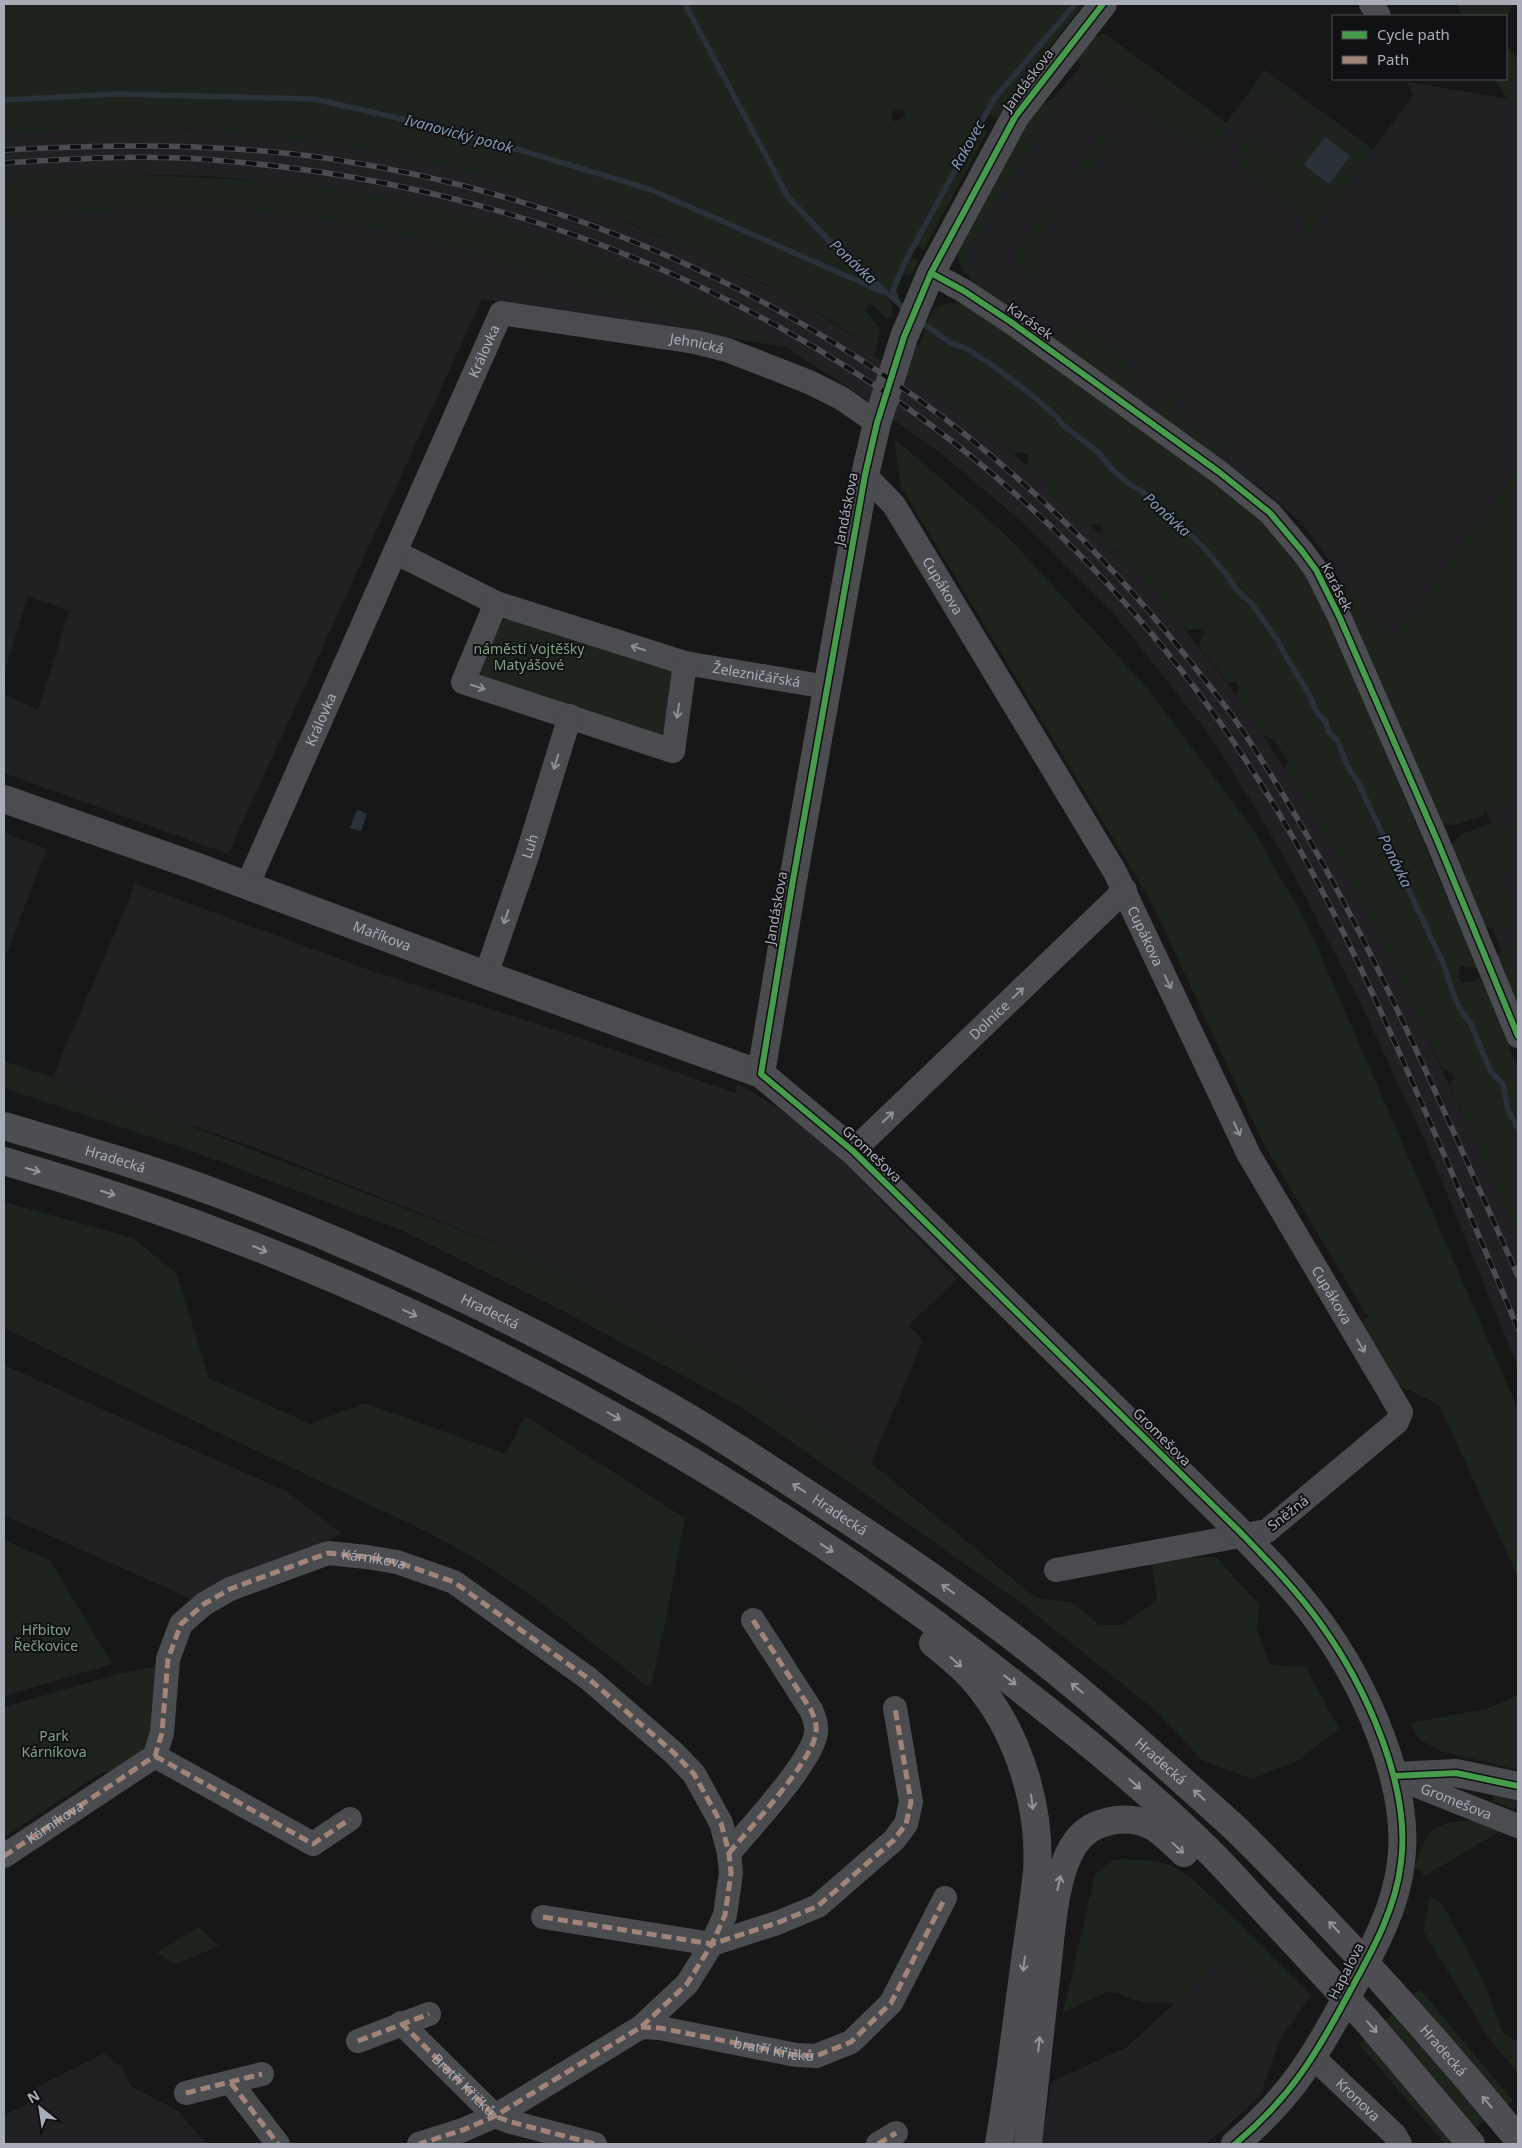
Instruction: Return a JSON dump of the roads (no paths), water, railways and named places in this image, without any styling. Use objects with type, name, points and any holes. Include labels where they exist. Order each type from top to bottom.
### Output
[{"type":"highway","name":"Hradecká","points":[[4,1126],[116,1159],[216,1193],[368,1254],[452,1292],[543,1338],[667,1405],[887,1545],[992,1621],[1095,1702],[1235,1828],[1325,1918],[1387,1985],[1518,2139]]},
{"type":"highway","points":[[4,1161],[162,1211],[239,1240],[401,1309],[468,1340],[572,1392],[708,1470],[873,1578],[1016,1686],[1122,1772],[1205,1860],[1268,1914],[1368,2022],[1471,2144]]},
{"type":"highway","points":[[873,1578],[917,1629],[959,1665],[982,1690],[1018,1754],[1032,1796],[1037,1870],[1008,2093],[999,2144]]},
{"type":"highway","points":[[1028,2144],[1058,1888],[1066,1858],[1074,1844],[1081,1835],[1100,1824],[1126,1820],[1140,1822],[1153,1827],[1205,1860]]},
{"type":"street","name":"Jandáskova","points":[[761,1074],[827,687],[866,475],[877,423],[906,331],[931,273],[1015,117],[1103,4]]},
{"type":"street","points":[[1371,4],[1378,15]]},
{"type":"street","name":"Karásek","points":[[931,273],[964,291],[1011,322],[1219,472],[1270,512],[1316,570],[1339,616],[1437,840],[1518,1036]]},
{"type":"street","name":"Jehnická","points":[[501,313],[695,342],[727,350],[817,386],[841,398],[877,423]]},
{"type":"street","name":"Královka","points":[[247,886],[501,313]]},
{"type":"street","name":"Cupákova","points":[[866,475],[894,505],[1124,890],[1249,1154],[1401,1412]]},
{"type":"street","points":[[395,552],[496,603],[685,663],[673,751],[463,682],[496,603]]},
{"type":"street","name":"Železničářská","points":[[685,663],[827,687]]},
{"type":"street","name":"Luh","points":[[486,975],[527,856],[570,716]]},
{"type":"street","name":"Maříkova","points":[[4,799],[761,1074]]},
{"type":"street","name":"Dolnice","points":[[853,1151],[1124,890]]},
{"type":"street","name":"Gromešova","points":[[761,1074],[853,1151],[1243,1535],[1295,1590],[1321,1624],[1348,1666],[1373,1719],[1394,1776],[1518,1826]]},
{"type":"street","name":"Sněžná","points":[[1056,1570],[1267,1531],[1398,1422],[1401,1412]]},
{"type":"street","name":"Kárníkova","points":[[4,1856],[155,1756],[162,1733],[168,1659],[181,1624],[204,1604],[230,1590],[328,1553],[396,1562],[454,1582],[589,1678],[616,1702]]},
{"type":"street","points":[[729,1853],[792,1776],[807,1754],[816,1731],[815,1720],[811,1710],[753,1620]]},
{"type":"street","name":"bratří Křičků","points":[[419,2144],[463,2130],[495,2116],[641,2027],[687,1984],[712,1944],[725,1915],[732,1873],[721,1823],[694,1774],[674,1753],[616,1702]]},
{"type":"street","points":[[543,1917],[712,1944],[777,1923],[818,1906],[894,1840],[906,1824],[911,1802],[895,1708]]},
{"type":"street","points":[[155,1756],[313,1844],[350,1819]]},
{"type":"street","name":"Gromešova","points":[[1394,1776],[1456,1773],[1518,1786]]},
{"type":"street","name":"Hapalova","points":[[1235,2144],[1270,2113],[1313,2058],[1384,1925],[1395,1893],[1401,1862],[1402,1835],[1394,1776]]},
{"type":"street","name":"bratří Křičků","points":[[641,2027],[660,2028],[796,2055],[816,2056],[851,2042],[891,2003],[945,1898]]},
{"type":"street","points":[[358,2041],[400,2023],[429,2014]]},
{"type":"street","name":"Bratří Křičků","points":[[400,2023],[495,2116],[595,2144]]},
{"type":"street","name":"Kronova","points":[[1313,2058],[1395,2135],[1400,2144]]},
{"type":"street","points":[[186,2093],[262,2074]]},
{"type":"street","points":[[231,2083],[278,2144]]},
{"type":"waterway","name":"Ponávka","points":[[685,4],[788,197],[835,247],[906,310]]},
{"type":"waterway","name":"Rakovec","points":[[897,300],[893,290],[904,264],[994,99],[1075,4]]},
{"type":"waterway","name":"Ivanovický potok","points":[[4,100],[117,94],[314,99],[464,133],[649,189],[883,292]]},
{"type":"waterway","name":"Ponávka","points":[[919,321],[951,343],[965,348],[988,362],[1033,396],[1057,417],[1062,424],[1099,453],[1109,466],[1128,483],[1143,492],[1181,530],[1190,534],[1226,574],[1236,589],[1252,604],[1278,641],[1310,696],[1317,713],[1326,722],[1328,732],[1337,740],[1349,769],[1358,782],[1443,963],[1460,1009],[1470,1022],[1491,1072],[1503,1084],[1508,1110],[1518,1128]]},
{"type":"railway","points":[[4,150],[127,146],[250,150],[332,159],[455,184],[575,220],[690,266],[800,323],[905,390],[1003,466],[1094,551],[1177,645],[1234,718],[1277,784],[1353,921],[1422,1062],[1518,1276]]},
{"type":"railway","points":[[4,163],[134,157],[213,160],[363,179],[508,214],[647,263],[779,327],[904,406],[1019,498],[1125,603],[1219,721],[1247,762],[1298,847],[1345,935],[1387,1025],[1518,1329]]},
{"type":"park label","name":"náměstí Vojtěšky Matyášové","points":[[529,658]]},
{"type":"park label","name":"Hřbitov Řečkovice","points":[[46,1638]]},
{"type":"park label","name":"Park Kárníkova","points":[[54,1744]]}]
